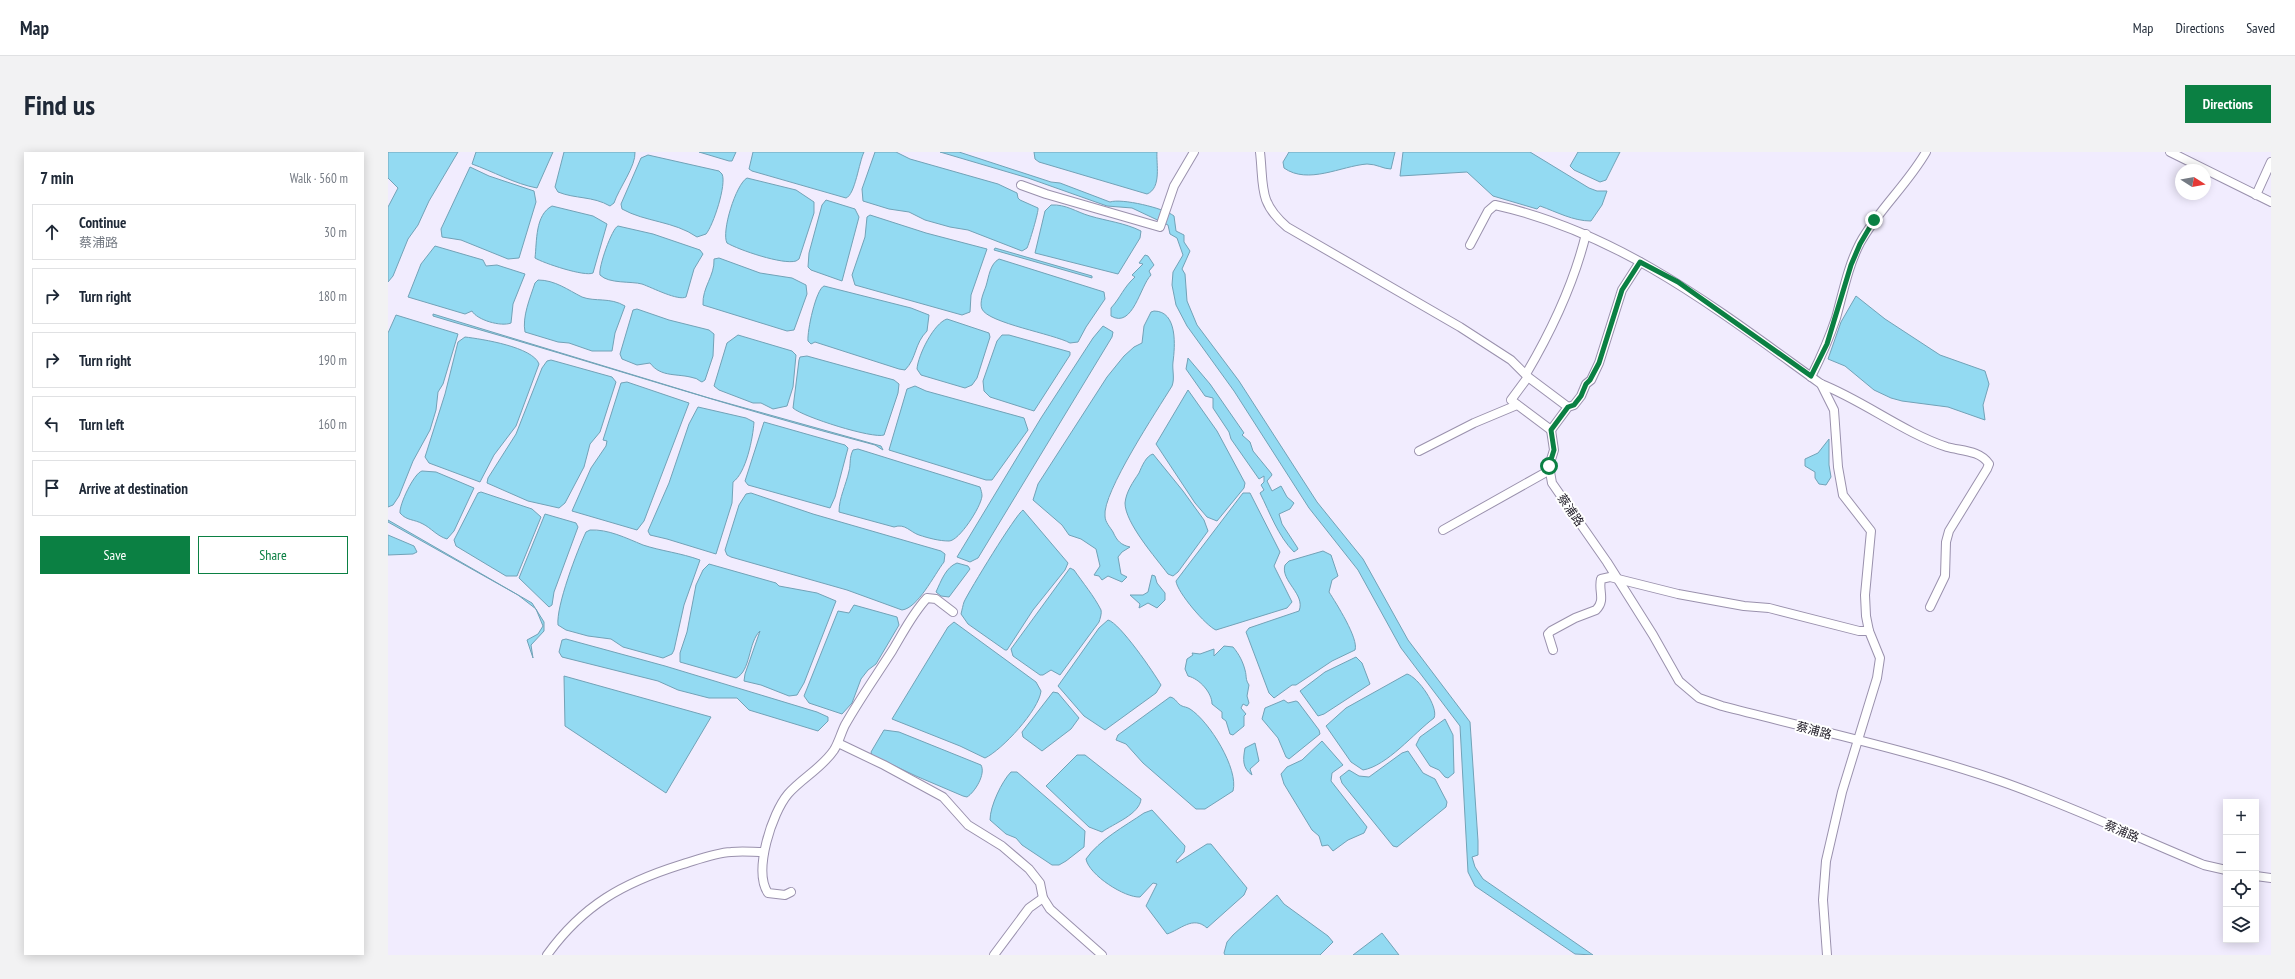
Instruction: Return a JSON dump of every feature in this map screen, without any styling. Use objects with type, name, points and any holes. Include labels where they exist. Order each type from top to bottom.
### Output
[{"type":"street","points":[[1021,184],[1160,227],[1167,211],[1174,186],[1194,152]]},
{"type":"street","points":[[1260,152],[1265,200],[1273,215],[1287,227],[1460,327],[1511,360],[1527,376],[1568,407]]},
{"type":"street","points":[[1811,376],[1827,344],[1851,265],[1860,244],[1874,220],[1911,177],[1926,152]]},
{"type":"street","points":[[2170,152],[2271,202]]},
{"type":"street","points":[[2256,195],[2271,162]]},
{"type":"street","points":[[1470,245],[1488,211],[1494,205],[1586,234],[1678,282],[1821,384],[1844,393],[1925,438],[1948,447],[1977,454],[1988,464],[1987,469],[1949,531],[1946,542],[1945,576],[1930,607]]},
{"type":"street","points":[[1586,234],[1579,262],[1566,296],[1527,376],[1511,400],[1551,430],[1568,407],[1574,405],[1581,396],[1586,384],[1590,380],[1599,363],[1622,290],[1640,262]]},
{"type":"street","points":[[1821,384],[1834,410],[1838,467],[1842,495],[1871,531],[1865,596],[1869,631],[1880,658],[1877,678],[1842,792],[1826,861],[1823,900],[1827,955]]},
{"type":"street","points":[[1419,451],[1474,423],[1517,405]]},
{"type":"street","name":"蔡浦路","points":[[1551,430],[1554,450],[1550,470],[1552,483],[1618,580],[1679,681],[1699,698],[1722,706],[1951,765],[2000,781],[2043,797],[2204,865],[2223,869]]},
{"type":"street","points":[[1443,530],[1550,470]]},
{"type":"street","points":[[1553,650],[1548,634],[1575,618],[1596,610],[1602,598],[1600,583],[1601,579],[1610,577],[1618,580],[1744,606],[1769,608],[1837,626],[1869,631]]},
{"type":"street","points":[[791,892],[777,895],[768,893],[764,887],[764,852],[769,834],[786,796],[814,772],[838,743],[845,725],[908,622],[927,598],[936,599],[953,612]]},
{"type":"street","points":[[838,743],[936,792],[968,826],[1002,846],[1025,865],[1040,883],[1043,898],[1050,910],[1102,955]]},
{"type":"street","points":[[547,955],[556,942],[582,916],[624,886],[704,857],[731,852],[764,852]]},
{"type":"street","points":[[2259,876],[2271,878]]},
{"type":"street","points":[[994,955],[1029,908],[1043,898]]},
{"type":"water","points":[[388,152],[458,152],[429,201],[418,225],[408,239],[393,276],[388,282],[388,207],[398,188],[388,178]]},
{"type":"water","points":[[476,152],[553,152],[537,188],[472,164]]},
{"type":"water","points":[[564,152],[635,152],[633,164],[614,203],[610,206],[591,199],[571,196],[558,192],[555,187]]},
{"type":"water","points":[[699,152],[736,152],[732,161],[729,161]]},
{"type":"water","points":[[753,152],[864,152],[852,191],[846,198],[752,171],[749,169]]},
{"type":"water","points":[[875,152],[896,152],[910,159],[998,184],[1017,193],[1020,200],[1038,208],[1027,248],[1022,251],[968,230],[950,227],[925,220],[909,212],[889,209],[863,201],[862,189]]},
{"type":"water","points":[[940,152],[959,152],[1051,182],[1060,183],[1110,202],[1123,201],[1142,204],[1174,216],[1176,231],[1184,235],[1184,242],[1190,251],[1182,269],[1185,274],[1187,301],[1197,325],[1239,381],[1317,502],[1363,559],[1408,640],[1470,722],[1478,841],[1478,855],[1472,857],[1475,867],[1483,879],[1593,955],[1575,954],[1475,886],[1468,872],[1460,726],[1401,648],[1358,570],[1309,508],[1234,391],[1187,326],[1176,305],[1172,285],[1173,272],[1183,255],[1177,238],[1170,234],[1168,225],[1132,208],[1107,206],[1028,178]]},
{"type":"water","points":[[1034,152],[1157,152],[1157,175],[1155,186],[1152,191],[1147,194],[1039,162],[1035,159]]},
{"type":"water","points":[[1289,152],[1395,152],[1391,169],[1367,164],[1314,175],[1303,175],[1293,173],[1284,168],[1283,162]]},
{"type":"water","points":[[1403,152],[1530,152],[1589,188],[1597,191],[1607,191],[1602,205],[1591,221],[1578,220],[1540,206],[1537,209],[1493,196],[1467,172],[1400,176]]},
{"type":"water","points":[[1578,152],[1620,152],[1606,180],[1600,182],[1574,170],[1570,166]]},
{"type":"water","points":[[648,155],[719,171],[722,174],[723,186],[721,195],[712,223],[706,234],[697,237],[679,228],[640,217],[622,209],[621,204],[641,158]]},
{"type":"water","points":[[470,167],[489,176],[534,191],[536,202],[519,258],[508,259],[461,240],[442,237],[441,229]]},
{"type":"water","points":[[747,178],[796,190],[814,202],[814,213],[799,259],[796,261],[790,262],[772,259],[751,253],[727,243],[726,229],[734,198],[738,189]]},
{"type":"water","points":[[826,200],[855,209],[859,217],[842,281],[811,270],[808,267],[809,253],[822,205]]},
{"type":"water","points":[[1051,205],[1066,207],[1090,216],[1122,224],[1141,231],[1140,238],[1118,274],[1035,253],[1045,211]]},
{"type":"water","points":[[552,206],[593,216],[607,224],[593,273],[589,274],[573,271],[535,258],[540,222],[546,210]]},
{"type":"water","points":[[870,215],[926,233],[987,249],[971,295],[970,312],[962,315],[855,285],[852,275],[865,237],[867,217]]},
{"type":"water","points":[[618,226],[653,234],[700,250],[703,254],[694,269],[686,297],[682,298],[671,296],[642,284],[609,280],[600,275],[601,265],[606,249],[615,228]]},
{"type":"water","points":[[435,246],[483,260],[486,266],[497,265],[525,274],[513,304],[511,323],[501,324],[490,322],[479,317],[472,311],[465,314],[408,297],[421,264]]},
{"type":"water","points":[[995,248],[1092,276],[1092,278],[994,250]]},
{"type":"water","points":[[1145,255],[1148,256],[1154,265],[1149,271],[1151,275],[1135,304],[1125,317],[1119,318],[1111,316],[1111,308],[1135,277],[1132,275],[1143,264],[1139,263]]},
{"type":"water","points":[[719,258],[760,273],[792,278],[806,285],[807,294],[794,330],[787,331],[703,305],[704,293],[713,271],[714,259]]},
{"type":"water","points":[[999,259],[1104,292],[1105,299],[1086,327],[1078,342],[1070,343],[1008,324],[987,314],[982,309],[981,300],[989,274],[996,261]]},
{"type":"water","points":[[538,280],[544,280],[556,284],[582,297],[619,303],[625,306],[615,333],[612,351],[592,351],[569,343],[558,342],[525,332],[524,326],[527,308],[535,283]]},
{"type":"water","points":[[824,286],[911,308],[929,315],[927,331],[920,341],[912,361],[905,370],[815,342],[811,344],[808,341],[815,302],[818,294]]},
{"type":"water","points":[[1856,296],[1885,319],[1940,355],[1985,371],[1989,384],[1983,405],[1985,420],[1948,407],[1902,401],[1891,398],[1874,390],[1845,366],[1828,359],[1841,322]]},
{"type":"water","points":[[637,309],[669,320],[709,330],[714,334],[713,356],[705,380],[702,382],[695,378],[665,373],[654,368],[650,363],[637,365],[622,359],[620,354],[633,310]]},
{"type":"water","points":[[1154,311],[1162,313],[1171,323],[1174,339],[1173,383],[1121,471],[1106,505],[1105,518],[1107,522],[1118,540],[1122,544],[1130,547],[1122,552],[1118,557],[1121,574],[1127,577],[1122,582],[1108,576],[1102,580],[1099,576],[1094,575],[1100,566],[1096,549],[1081,539],[1069,535],[1062,525],[1033,500],[1038,484],[1107,377],[1124,356],[1134,347],[1142,343],[1144,326],[1151,312]]},
{"type":"water","points":[[433,314],[697,394],[433,316]]},
{"type":"water","points":[[396,315],[458,334],[443,384],[438,392],[436,410],[430,430],[413,461],[399,496],[393,505],[388,507],[388,333]]},
{"type":"water","points":[[947,319],[989,333],[990,337],[977,378],[972,385],[965,388],[921,375],[917,369],[920,356],[932,333],[942,322]]},
{"type":"water","points":[[1103,326],[1113,332],[1112,337],[978,558],[970,562],[957,557],[1041,418],[1093,338]]},
{"type":"water","points":[[738,335],[792,351],[796,355],[793,387],[787,406],[773,409],[761,403],[753,403],[719,390],[714,386],[727,343]]},
{"type":"water","points":[[1002,335],[1009,335],[1070,352],[1070,355],[1034,411],[990,397],[984,391],[983,381],[997,341]]},
{"type":"water","points":[[465,337],[494,342],[517,349],[535,358],[539,364],[516,426],[494,455],[480,482],[429,463],[425,457],[445,394],[458,342]]},
{"type":"water","points":[[807,356],[894,380],[899,384],[898,393],[884,435],[853,431],[823,422],[793,408],[799,360],[800,357]]},
{"type":"water","points":[[1188,358],[1210,384],[1244,433],[1242,435],[1250,442],[1253,451],[1271,473],[1272,475],[1267,481],[1272,491],[1281,486],[1287,497],[1294,503],[1290,509],[1279,514],[1282,524],[1298,549],[1294,552],[1283,539],[1260,493],[1264,490],[1261,485],[1264,482],[1264,476],[1259,479],[1231,439],[1229,432],[1213,408],[1213,398],[1205,396],[1186,369]]},
{"type":"water","points":[[551,360],[612,377],[616,382],[600,432],[590,444],[584,467],[565,503],[559,508],[528,501],[487,483],[488,478],[516,434],[542,368],[547,361]]},
{"type":"water","points":[[627,382],[689,403],[644,521],[637,530],[572,511],[591,468],[606,446],[607,441],[603,440],[621,383]]},
{"type":"water","points":[[915,386],[926,391],[1024,418],[1028,430],[992,480],[986,480],[889,450],[907,389]]},
{"type":"water","points":[[1188,390],[1217,431],[1245,483],[1244,488],[1217,521],[1207,517],[1195,503],[1156,444]]},
{"type":"water","points":[[713,399],[881,446],[883,450],[875,445]]},
{"type":"water","points":[[698,407],[746,418],[754,422],[748,455],[742,471],[733,482],[732,503],[716,554],[650,535],[648,531],[669,483],[689,424]]},
{"type":"water","points":[[764,422],[845,445],[848,448],[835,497],[830,508],[748,485],[745,481]]},
{"type":"water","points":[[1829,439],[1829,465],[1831,477],[1826,485],[1819,484],[1815,478],[1815,472],[1805,466],[1805,459],[1818,453]]},
{"type":"water","points":[[858,449],[980,487],[982,496],[978,508],[964,530],[953,540],[949,541],[937,540],[922,536],[901,526],[894,527],[839,512],[841,497],[850,468],[852,453],[853,450]]},
{"type":"water","points":[[1153,454],[1204,520],[1208,531],[1178,572],[1173,576],[1168,574],[1149,550],[1135,530],[1126,511],[1125,503],[1128,491],[1144,462]]},
{"type":"water","points":[[422,471],[436,472],[474,488],[454,531],[447,539],[420,522],[408,519],[400,513],[402,503],[408,490],[415,477]]},
{"type":"water","points":[[481,492],[532,509],[541,517],[517,576],[506,576],[456,546],[454,540],[478,493]]},
{"type":"water","points":[[751,493],[813,514],[941,551],[945,554],[944,562],[920,597],[908,608],[902,610],[847,590],[731,557],[727,555],[725,550],[739,505],[746,494]]},
{"type":"water","points":[[1243,493],[1250,493],[1280,552],[1274,566],[1292,602],[1287,608],[1216,630],[1206,622],[1186,600],[1176,581]]},
{"type":"water","points":[[1023,510],[1068,563],[1065,570],[1033,610],[1007,650],[1005,650],[968,624],[961,614],[964,602],[974,584],[1003,538]]},
{"type":"water","points":[[545,514],[576,523],[578,527],[554,592],[552,605],[549,607],[519,578]]},
{"type":"water","points":[[388,520],[532,603],[536,609],[518,595],[388,522]]},
{"type":"water","points":[[590,530],[610,532],[643,545],[700,560],[684,605],[672,654],[663,658],[623,647],[611,639],[588,636],[566,630],[558,625],[560,605],[568,578],[586,532]]},
{"type":"water","points":[[388,535],[414,546],[417,552],[413,554],[388,555]]},
{"type":"water","points":[[1323,551],[1331,555],[1338,576],[1332,580],[1329,592],[1354,638],[1355,650],[1332,661],[1296,685],[1292,685],[1274,698],[1269,693],[1246,632],[1249,628],[1299,611],[1299,599],[1286,577],[1284,571],[1285,565],[1289,561]]},
{"type":"water","points":[[957,563],[968,566],[970,569],[949,597],[941,596],[936,592],[942,579],[947,571]]},
{"type":"water","points":[[709,564],[776,583],[779,586],[817,593],[836,601],[804,683],[797,695],[789,696],[761,685],[744,681],[760,631],[753,642],[744,669],[736,678],[680,662],[680,653],[687,632],[696,585],[703,570]]},
{"type":"water","points":[[1070,568],[1074,570],[1101,610],[1099,622],[1060,675],[1051,670],[1043,675],[1040,675],[1013,656],[1011,649]]},
{"type":"water","points":[[1152,575],[1155,576],[1157,583],[1165,593],[1165,600],[1157,608],[1148,603],[1139,608],[1140,604],[1130,595],[1143,595],[1148,592]]},
{"type":"water","points":[[854,605],[897,617],[899,625],[876,664],[868,670],[861,679],[852,703],[842,714],[809,703],[804,696],[838,611],[849,613]]},
{"type":"water","points":[[536,610],[544,622],[544,631],[531,645],[533,658],[527,640],[538,634],[543,626]]},
{"type":"water","points":[[1108,620],[1113,623],[1128,639],[1161,685],[1156,693],[1105,730],[1084,716],[1058,686],[1099,628]]},
{"type":"water","points":[[954,622],[1036,682],[1041,691],[1034,708],[1019,729],[1001,747],[985,758],[960,746],[892,719],[948,627]]},
{"type":"water","points":[[566,639],[665,666],[817,712],[828,717],[828,721],[818,731],[749,710],[737,698],[709,698],[678,690],[658,681],[562,657],[559,652],[562,640]]},
{"type":"water","points":[[1224,646],[1233,647],[1237,652],[1246,672],[1249,685],[1247,696],[1249,703],[1247,706],[1243,704],[1241,708],[1246,714],[1244,716],[1244,726],[1233,735],[1230,734],[1226,721],[1222,718],[1222,712],[1212,704],[1208,691],[1197,680],[1188,676],[1185,669],[1187,659],[1193,655],[1192,653],[1200,654],[1214,649],[1214,656]]},
{"type":"water","points":[[1356,657],[1362,663],[1370,684],[1324,714],[1318,716],[1300,691],[1325,672]]},
{"type":"water","points":[[1407,674],[1412,676],[1422,686],[1431,700],[1435,713],[1434,718],[1391,756],[1372,767],[1363,770],[1351,762],[1326,726],[1346,708]]},
{"type":"water","points":[[564,676],[711,717],[666,793],[565,726]]},
{"type":"water","points":[[1053,692],[1058,693],[1079,718],[1071,729],[1042,751],[1023,737],[1022,732]]},
{"type":"water","points":[[1170,697],[1180,705],[1190,709],[1198,715],[1206,724],[1221,746],[1231,771],[1234,782],[1233,791],[1205,809],[1196,809],[1143,763],[1126,744],[1116,740],[1118,735]]},
{"type":"water","points":[[1284,700],[1288,703],[1298,702],[1319,730],[1320,734],[1289,759],[1286,757],[1278,738],[1262,719],[1265,708]]},
{"type":"water","points":[[1445,719],[1453,735],[1454,773],[1448,778],[1445,777],[1439,770],[1430,766],[1416,745],[1420,737]]},
{"type":"water","points":[[884,730],[899,732],[981,765],[982,773],[979,782],[970,795],[967,797],[963,796],[872,755],[871,752]]},
{"type":"water","points":[[1322,741],[1343,765],[1332,773],[1331,781],[1367,827],[1364,833],[1348,840],[1333,851],[1328,845],[1322,846],[1319,836],[1312,830],[1284,784],[1281,774],[1287,767],[1302,760]]},
{"type":"water","points":[[1255,743],[1259,761],[1250,769],[1252,775],[1246,769],[1244,756],[1245,748]]},
{"type":"water","points":[[1408,751],[1423,773],[1435,779],[1447,802],[1446,807],[1397,847],[1393,846],[1342,783],[1340,777],[1349,770],[1359,776],[1369,777],[1402,753]]},
{"type":"water","points":[[1077,755],[1085,755],[1141,799],[1136,809],[1131,814],[1102,832],[1089,827],[1046,786]]},
{"type":"water","points":[[1011,772],[1017,772],[1085,831],[1084,847],[1059,865],[1052,865],[1022,845],[1016,838],[1006,834],[990,820],[997,794]]},
{"type":"water","points":[[1152,810],[1185,846],[1184,852],[1176,861],[1177,863],[1207,844],[1211,844],[1247,888],[1244,895],[1207,928],[1202,924],[1192,923],[1167,934],[1146,906],[1157,884],[1153,883],[1140,897],[1126,894],[1117,890],[1100,878],[1094,872],[1086,859],[1091,852],[1121,828],[1144,813]]},
{"type":"water","points":[[1277,895],[1284,904],[1328,936],[1333,942],[1320,955],[1225,955],[1224,953],[1227,942],[1233,935]]},
{"type":"water","points":[[1382,933],[1399,955],[1353,955]]},
{"type":"route","points":[[1549,466],[1554,450],[1551,430],[1568,407],[1574,405],[1581,396],[1586,384],[1590,380],[1599,363],[1614,311],[1622,290],[1640,262],[1678,282],[1811,376],[1827,344],[1851,265],[1860,244],[1874,220]]}]
